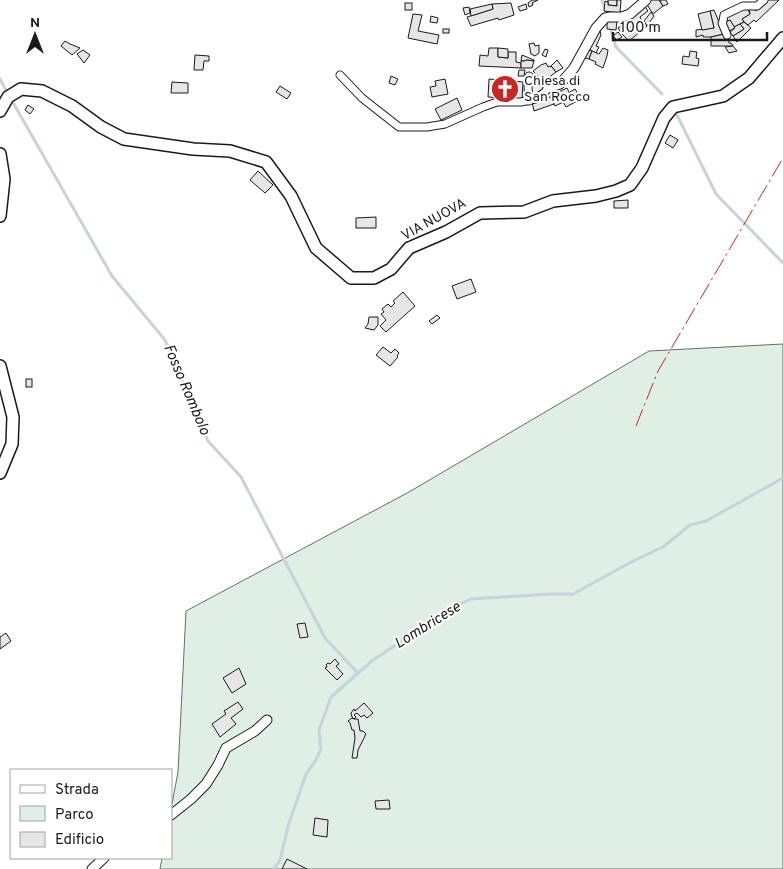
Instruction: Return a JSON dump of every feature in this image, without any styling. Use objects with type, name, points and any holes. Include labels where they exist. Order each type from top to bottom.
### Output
[{"type":"street","points":[[340,75],[362,98],[400,127],[427,127],[445,124],[497,102],[529,101],[539,97],[548,88],[560,84],[574,68],[596,28],[605,18],[622,18],[630,14],[646,0]]},
{"type":"street","points":[[727,34],[722,23],[724,15],[743,6],[757,6],[764,0]]},
{"type":"street","name":"VIA NUOVA","points":[[0,111],[8,97],[21,89],[42,91],[72,106],[101,127],[124,138],[193,149],[230,151],[266,162],[291,196],[316,248],[351,278],[374,278],[391,269],[409,248],[446,232],[480,213],[524,212],[553,201],[596,196],[616,191],[630,184],[642,168],[664,118],[673,107],[723,96],[749,78],[783,38]]},
{"type":"street","points":[[529,76],[529,101]]},
{"type":"street","points":[[0,154],[4,179],[0,216]]},
{"type":"street","points":[[0,366],[13,418],[12,444],[0,473]]},
{"type":"street","points":[[172,814],[206,784],[226,748],[255,731],[267,720]]},
{"type":"street","points":[[92,869],[103,859]]},
{"type":"green space","points":[[783,344],[783,869],[160,869],[162,859],[172,859],[172,804],[178,772],[186,611],[409,492],[649,351]]},
{"type":"shaded area","points":[[525,82],[548,88],[544,92],[524,99]]},
{"type":"building","points":[[532,0],[538,0],[529,7],[528,3]]},
{"type":"building","points":[[608,0],[617,0],[617,6],[608,5]]},
{"type":"building","points":[[617,0],[621,0],[620,13],[604,11],[605,1],[608,2],[608,5],[617,6]]},
{"type":"building","points":[[648,0],[659,0],[663,6],[653,14],[646,3]]},
{"type":"building","points":[[666,0],[668,4],[663,6],[660,1]]},
{"type":"building","points":[[767,0],[779,0],[756,22],[754,20],[748,25],[744,22],[742,19],[750,14],[749,9],[754,7],[756,11]]},
{"type":"building","points":[[405,3],[412,3],[412,10],[405,10]]},
{"type":"building","points":[[511,3],[514,15],[499,20],[498,18],[471,26],[467,17],[493,9],[492,4]]},
{"type":"building","points":[[492,4],[493,9],[471,16],[470,9]]},
{"type":"building","points":[[526,4],[527,9],[520,11],[518,7]]},
{"type":"building","points":[[644,5],[648,11],[627,30],[622,23]]},
{"type":"building","points":[[469,7],[470,13],[465,15],[463,8]]},
{"type":"building","points":[[747,7],[750,14],[742,19],[744,22],[734,27],[730,20],[726,22],[725,17]]},
{"type":"building","points":[[714,10],[724,34],[711,37],[703,37],[703,35],[696,37],[696,30],[714,28],[710,11]]},
{"type":"building","points":[[710,11],[714,28],[702,30],[698,14]]},
{"type":"building","points":[[651,12],[654,16],[647,26],[644,21]]},
{"type":"building","points":[[413,14],[422,15],[418,31],[439,35],[437,44],[408,38]]},
{"type":"building","points":[[431,16],[438,18],[437,23],[430,22]]},
{"type":"building","points":[[641,19],[647,26],[629,41],[618,28],[623,25],[627,30]]},
{"type":"building","points":[[607,20],[617,20],[616,30],[607,29]]},
{"type":"building","points":[[730,20],[735,28],[727,32],[723,23]]},
{"type":"building","points":[[744,22],[751,28],[737,42],[733,36],[744,29],[740,24]]},
{"type":"building","points":[[740,24],[744,29],[733,36],[730,32]]},
{"type":"building","points":[[443,29],[449,29],[449,33],[443,33]]},
{"type":"building","points":[[596,29],[600,31],[601,35],[596,46],[599,47],[596,53],[585,48]]},
{"type":"building","points":[[618,32],[622,37],[617,40],[613,36]]},
{"type":"building","points":[[724,34],[728,36],[729,43],[733,46],[711,46],[711,37]]},
{"type":"building","points":[[65,41],[80,48],[72,55],[61,46]]},
{"type":"building","points":[[534,43],[535,46],[539,45],[539,53],[535,56],[531,54],[529,44]]},
{"type":"building","points":[[733,46],[737,51],[729,53],[725,47]]},
{"type":"building","points":[[489,48],[498,48],[498,57],[508,58],[508,52],[516,52],[516,62],[521,63],[521,68],[479,66],[480,55],[488,56]]},
{"type":"building","points":[[498,48],[508,49],[508,58],[498,57]]},
{"type":"building","points":[[585,48],[592,51],[589,59],[581,57]]},
{"type":"building","points":[[603,48],[608,50],[603,68],[589,59],[592,51],[599,54]]},
{"type":"building","points":[[545,49],[548,50],[546,57],[542,55]]},
{"type":"building","points":[[83,50],[90,55],[84,63],[77,54]]},
{"type":"building","points":[[690,51],[697,52],[698,66],[682,64],[683,56],[689,57]]},
{"type":"building","points":[[195,55],[209,56],[209,61],[204,61],[203,70],[194,70]]},
{"type":"building","points":[[522,55],[534,60],[534,61],[521,61]]},
{"type":"building","points":[[557,60],[563,68],[556,72],[551,66]]},
{"type":"building","points":[[521,61],[534,61],[532,68],[521,68]]},
{"type":"building","points":[[546,63],[548,67],[551,66],[556,72],[543,82],[533,71]]},
{"type":"building","points":[[519,70],[525,70],[524,76],[518,76]]},
{"type":"building","points":[[391,76],[398,79],[395,85],[389,83]]},
{"type":"building","points":[[445,79],[448,94],[432,97],[430,87],[436,86],[435,81]]},
{"type":"building","name":"Chiesa di San Rocco","points":[[489,79],[523,82],[522,100],[488,97]]},
{"type":"building","points":[[172,82],[188,83],[188,93],[171,93]]},
{"type":"building","points":[[280,86],[291,93],[287,99],[276,92]]},
{"type":"building","points":[[567,88],[572,98],[555,106],[550,96]]},
{"type":"building","points":[[575,89],[581,99],[566,107],[563,102],[572,98],[570,92]]},
{"type":"building","points":[[550,97],[554,104],[534,111],[532,102]]},
{"type":"building","points":[[457,98],[462,110],[441,120],[435,109]]},
{"type":"building","points":[[28,105],[34,109],[30,114],[25,110]]},
{"type":"building","points":[[670,135],[678,140],[673,148],[665,143]]},
{"type":"building","points":[[258,171],[273,185],[265,193],[250,180]]},
{"type":"building","points":[[628,200],[628,208],[614,208],[614,201]]},
{"type":"building","points":[[376,217],[376,228],[356,228],[356,218]]},
{"type":"building","points":[[471,279],[476,292],[457,299],[452,286]]},
{"type":"building","points":[[403,292],[415,306],[386,332],[380,326],[386,320],[381,314],[384,312],[382,309],[388,304],[391,307],[395,303],[393,301]]},
{"type":"building","points":[[437,315],[440,318],[432,324],[429,321]]},
{"type":"building","points":[[369,317],[378,317],[378,325],[374,330],[365,328]]},
{"type":"building","points":[[383,347],[391,353],[395,349],[399,353],[390,366],[376,355]]},
{"type":"building","points":[[26,379],[32,379],[32,387],[26,387]]},
{"type":"building","points":[[305,623],[308,637],[300,638],[297,624]]},
{"type":"building","points":[[6,633],[11,641],[0,649],[0,637]]},
{"type":"building","points":[[335,659],[339,664],[336,666],[343,674],[337,680],[325,668],[328,663],[330,664]]},
{"type":"building","points":[[239,668],[246,684],[232,693],[223,678]]},
{"type":"building","points":[[238,702],[243,709],[231,718],[236,724],[220,737],[212,724],[226,714],[224,711]]},
{"type":"building","points":[[364,703],[373,713],[367,718],[364,715],[361,717],[357,713],[354,715],[356,717],[354,719],[351,713]]},
{"type":"building","points":[[352,718],[358,719],[360,731],[366,734],[358,750],[357,758],[352,758],[355,738],[354,730],[352,730],[348,721]]},
{"type":"building","points":[[389,800],[390,809],[376,809],[375,801]]},
{"type":"building","points":[[315,818],[328,820],[327,837],[313,835]]},
{"type":"building","points":[[287,859],[307,869],[282,869]]},
{"type":"waterway","points":[[602,0],[607,16]]},
{"type":"waterway","points":[[610,27],[616,47],[662,94]]},
{"type":"waterway","name":"Fosso Rombolo","points":[[0,79],[8,94]]},
{"type":"waterway","name":"Fosso Rombolo","points":[[11,99],[112,276],[165,340],[208,441],[241,477],[325,638],[358,673]]},
{"type":"waterway","points":[[677,115],[716,194],[783,263]]},
{"type":"waterway","name":"Lombricese","points":[[274,869],[280,860],[289,823],[306,774],[321,749],[319,730],[331,697],[373,660],[454,607],[471,599],[573,594],[663,547],[690,525],[706,521],[783,478]]},
{"type":"power","points":[[636,426],[658,371],[783,158]]},
{"type":"place","name":"Chiesa di San Rocco","points":[[505,89]]}]
